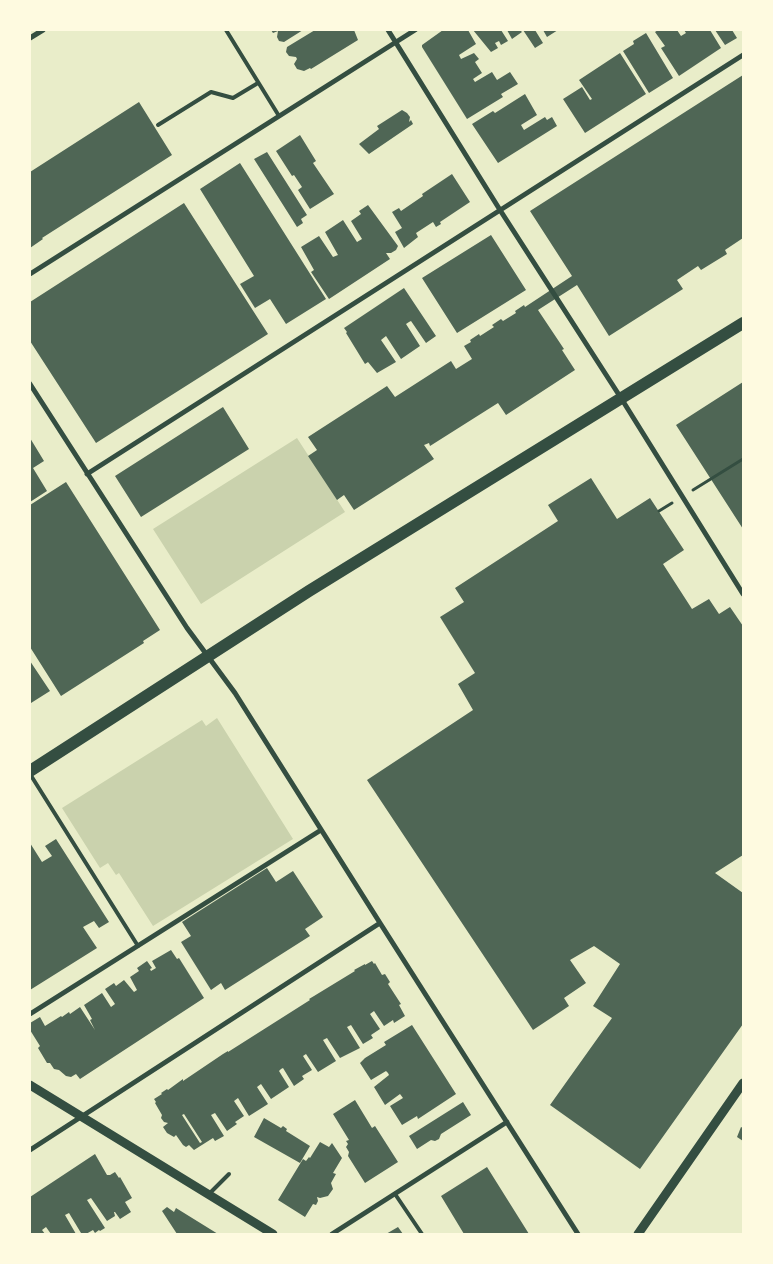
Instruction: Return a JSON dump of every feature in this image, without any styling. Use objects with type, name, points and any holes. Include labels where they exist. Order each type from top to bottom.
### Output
[{"type":"main road","points":[[30,772],[317,586],[743,323]]},
{"type":"street","points":[[30,38],[43,30]]},
{"type":"street","points":[[388,30],[743,594]]},
{"type":"street","points":[[30,274],[415,30]]},
{"type":"street","points":[[87,474],[743,55]]},
{"type":"street","points":[[30,384],[187,628],[235,693],[578,1234]]},
{"type":"street","points":[[30,1014],[321,830]]},
{"type":"street","points":[[30,1150],[380,923]]},
{"type":"street","points":[[638,1234],[743,1083]]},
{"type":"street","points":[[30,1085],[79,1117],[273,1234]]},
{"type":"street","points":[[332,1234],[507,1122]]},
{"type":"lane","points":[[226,30],[279,116]]},
{"type":"lane","points":[[158,124],[211,92],[233,98],[258,83]]},
{"type":"lane","points":[[30,772],[138,946]]},
{"type":"lane","points":[[208,1195],[229,1174]]},
{"type":"lane","points":[[395,1194],[422,1234]]},
{"type":"path","points":[[692,490],[743,459]]},
{"type":"path","points":[[659,511],[676,500]]},
{"type":"green space","points":[[297,438],[345,512],[201,604],[153,529]]},
{"type":"green space","points":[[217,718],[293,839],[153,926],[119,873],[116,875],[108,863],[100,868],[62,808],[202,720],[206,726]]},
{"type":"building","points":[[271,30],[303,30],[284,42],[279,41],[277,37],[278,31],[273,33]]},
{"type":"building","points":[[315,30],[354,30],[358,40],[311,69],[304,71],[297,69],[294,64],[297,59],[296,57],[289,56],[286,52],[287,47]]},
{"type":"building","points":[[443,30],[468,30],[476,44],[459,55],[461,59],[474,53],[479,59],[475,62],[482,73],[473,79],[475,82],[492,72],[497,80],[510,72],[518,84],[501,94],[503,97],[467,119],[422,47],[422,45]]},
{"type":"building","points":[[473,30],[501,30],[508,41],[501,45],[499,41],[495,43],[498,48],[491,52]]},
{"type":"building","points":[[507,30],[520,30],[522,32],[512,39]]},
{"type":"building","points":[[523,30],[535,30],[543,43],[535,48]]},
{"type":"building","points":[[543,30],[558,30],[547,37]]},
{"type":"building","points":[[658,30],[677,30],[681,36],[686,33],[684,30],[710,30],[721,48],[679,76],[661,48],[665,46],[655,32]]},
{"type":"building","points":[[715,30],[732,30],[737,38],[725,45]]},
{"type":"building","points":[[646,33],[673,78],[649,93],[623,51],[634,44],[633,41]]},
{"type":"building","points":[[620,53],[646,94],[585,133],[563,99],[582,87],[590,100],[592,99],[579,80]]},
{"type":"building","points":[[743,75],[743,238],[725,250],[727,254],[701,270],[698,266],[677,280],[683,289],[609,336],[577,285],[538,310],[564,349],[562,350],[575,370],[506,415],[498,403],[430,446],[429,443],[424,445],[434,459],[354,510],[344,495],[337,500],[308,456],[317,450],[308,437],[387,386],[395,397],[451,361],[456,369],[472,359],[464,346],[471,342],[470,340],[479,334],[480,336],[494,327],[492,325],[501,319],[503,321],[516,313],[515,311],[524,305],[525,307],[572,276],[530,211]]},
{"type":"building","points":[[525,94],[537,115],[521,125],[524,130],[545,117],[547,120],[552,117],[557,126],[498,163],[472,124],[493,111],[495,113]]},
{"type":"building","points":[[139,102],[172,155],[42,238],[30,248],[30,172]]},
{"type":"building","points":[[402,110],[407,113],[410,117],[409,122],[411,120],[413,124],[369,154],[359,144],[379,129],[377,126]]},
{"type":"building","points":[[300,135],[316,161],[313,163],[334,194],[310,209],[298,190],[302,187],[294,175],[292,176],[276,151]]},
{"type":"building","points":[[267,152],[307,215],[301,219],[303,223],[297,227],[254,159]]},
{"type":"building","points":[[240,163],[326,299],[286,324],[270,299],[255,308],[240,284],[254,276],[200,189]]},
{"type":"building","points":[[452,174],[470,202],[440,222],[441,224],[436,227],[433,222],[416,233],[418,237],[404,248],[395,232],[402,228],[392,212],[399,208],[401,211]]},
{"type":"building","points":[[184,203],[268,334],[96,443],[30,341],[30,302]]},
{"type":"building","points":[[368,205],[398,246],[391,253],[386,253],[390,259],[329,299],[311,272],[314,270],[301,247],[319,236],[333,257],[338,255],[325,232],[343,220],[357,242],[362,239],[351,221],[361,214],[359,211]]},
{"type":"building","points":[[491,235],[526,290],[457,333],[422,278]]},
{"type":"building","points":[[404,288],[436,336],[426,343],[411,321],[409,322],[406,324],[420,346],[401,359],[386,336],[381,340],[396,362],[377,373],[368,362],[365,364],[344,328]]},
{"type":"building","points":[[743,382],[743,529],[676,425]]},
{"type":"building","points":[[223,407],[249,449],[141,517],[115,476]]},
{"type":"building","points":[[30,438],[44,461],[33,468],[47,491],[30,502]]},
{"type":"building","points":[[591,478],[617,519],[650,498],[684,550],[663,564],[692,609],[709,599],[719,614],[730,607],[743,626],[743,855],[715,873],[743,893],[743,1024],[640,1169],[550,1105],[612,1018],[593,1006],[620,964],[594,946],[570,960],[586,983],[564,998],[569,1006],[533,1030],[367,780],[473,710],[458,684],[475,673],[440,617],[464,602],[455,588],[558,521],[548,505]]},
{"type":"building","points":[[66,482],[160,630],[143,641],[144,643],[61,696],[30,647],[30,505]]},
{"type":"building","points":[[30,661],[50,691],[31,703],[30,701]]},
{"type":"building","points":[[56,839],[109,922],[99,928],[94,921],[83,927],[97,948],[30,990],[30,843],[42,862],[52,856],[45,846]]},
{"type":"building","points":[[267,868],[276,882],[293,871],[323,917],[305,929],[310,936],[225,990],[221,983],[211,990],[181,942],[191,936],[182,922]]},
{"type":"building","points":[[171,950],[177,959],[179,958],[204,998],[80,1079],[76,1074],[71,1077],[66,1076],[59,1070],[54,1069],[50,1063],[47,1063],[38,1048],[40,1046],[30,1030],[30,1023],[40,1017],[45,1026],[80,1007],[95,1030],[90,1020],[92,1019],[84,1005],[102,993],[111,1007],[115,1004],[105,989],[114,983],[116,986],[124,980],[134,992],[137,990],[130,977],[139,971],[137,968],[147,961],[152,968],[150,969],[151,971],[156,968],[152,961]]},
{"type":"building","points":[[372,961],[382,975],[385,974],[390,982],[388,984],[401,1004],[399,1005],[405,1016],[394,1023],[393,1020],[384,1026],[374,1011],[370,1014],[380,1029],[371,1035],[373,1038],[363,1044],[351,1025],[347,1027],[360,1048],[340,1058],[327,1038],[323,1040],[336,1061],[318,1072],[306,1054],[303,1056],[312,1070],[302,1076],[304,1079],[294,1086],[283,1068],[281,1069],[279,1071],[289,1087],[271,1099],[261,1084],[257,1087],[268,1104],[249,1116],[238,1098],[234,1101],[244,1116],[227,1131],[215,1113],[211,1115],[224,1136],[215,1141],[213,1138],[194,1150],[189,1145],[186,1147],[183,1145],[176,1135],[174,1137],[167,1133],[163,1127],[168,1123],[164,1122],[161,1118],[162,1115],[154,1099],[161,1093],[183,1079],[183,1081],[354,970]],"holes":[[[184,1114],[202,1142],[200,1143],[182,1115]]]},
{"type":"building","points":[[412,1025],[456,1094],[418,1119],[417,1116],[402,1125],[390,1106],[403,1098],[400,1094],[385,1105],[374,1087],[389,1075],[388,1073],[386,1071],[371,1080],[360,1063],[386,1045],[384,1042]]},
{"type":"building","points":[[355,1100],[372,1128],[375,1126],[398,1162],[365,1183],[348,1156],[349,1152],[346,1147],[348,1144],[346,1141],[349,1140],[333,1114]]},
{"type":"building","points":[[463,1102],[471,1115],[441,1134],[439,1139],[431,1140],[417,1149],[409,1136]]},
{"type":"building","points":[[264,1118],[281,1128],[283,1126],[287,1129],[286,1131],[310,1146],[300,1163],[254,1137]]},
{"type":"building","points":[[741,1127],[743,1128],[743,1141],[737,1137]]},
{"type":"building","points":[[320,1142],[329,1147],[332,1143],[342,1158],[333,1173],[336,1174],[331,1183],[333,1189],[328,1196],[317,1197],[316,1205],[313,1204],[305,1217],[278,1200],[303,1159],[306,1161],[310,1158]]},
{"type":"building","points":[[95,1154],[107,1175],[115,1172],[120,1177],[132,1198],[125,1202],[131,1212],[120,1219],[114,1212],[115,1216],[107,1221],[91,1198],[87,1200],[105,1228],[100,1231],[95,1233],[93,1230],[86,1234],[81,1233],[69,1213],[65,1215],[76,1234],[51,1234],[46,1227],[42,1230],[45,1234],[30,1234],[30,1197]]},
{"type":"building","points":[[487,1167],[529,1234],[464,1234],[441,1196]]},
{"type":"building","points":[[167,1207],[174,1212],[176,1208],[218,1234],[177,1234],[162,1211]]},
{"type":"building","points":[[398,1227],[403,1234],[386,1234]]}]
